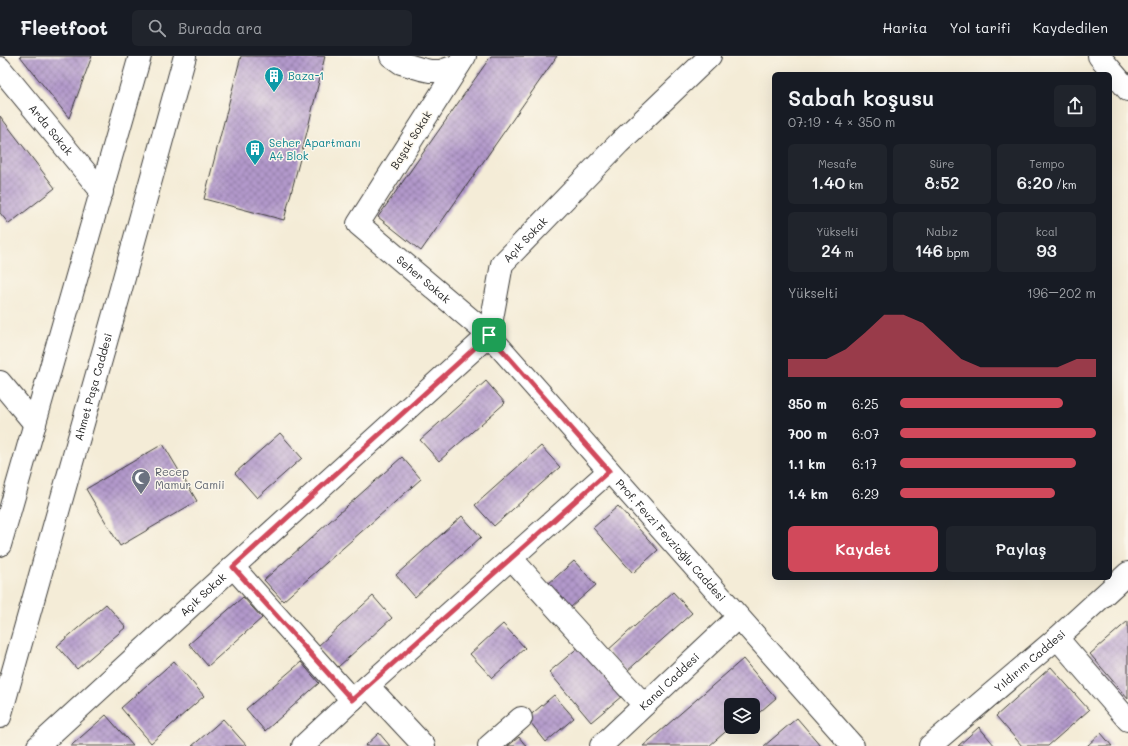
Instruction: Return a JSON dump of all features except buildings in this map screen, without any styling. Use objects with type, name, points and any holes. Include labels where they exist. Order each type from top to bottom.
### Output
[{"type":"street","points":[[0,545],[140,56]]},
{"type":"street","name":"Ahmet Paşa Caddesi","points":[[0,717],[117,304],[185,56]]},
{"type":"street","points":[[391,56],[401,63],[430,71],[441,71],[462,60]]},
{"type":"street","name":"Açık Sokak","points":[[38,746],[489,335],[502,264],[619,144],[710,56]]},
{"type":"street","points":[[1099,56],[1128,90]]},
{"type":"street","name":"Başak Sokak","points":[[358,224],[462,60]]},
{"type":"street","name":"Arda Sokak","points":[[0,68],[102,192]]},
{"type":"street","name":"Seher Sokak","points":[[358,224],[489,335]]},
{"type":"street","name":"Prof. Fevzi Fevzioğlu Caddesi","points":[[489,335],[853,746]]},
{"type":"street","points":[[0,382],[35,424]]},
{"type":"street","points":[[303,746],[352,700],[609,471]]},
{"type":"street","points":[[511,558],[644,705]]},
{"type":"street","points":[[233,567],[352,700]]},
{"type":"street","name":"Yıldırım Caddesi","points":[[930,746],[1057,638],[1128,573]]},
{"type":"street","name":"Kanal Caddesi","points":[[601,746],[738,617]]},
{"type":"street","points":[[1057,638],[1128,720]]},
{"type":"street","points":[[368,686],[424,746]]},
{"type":"street","points":[[489,746],[521,718]]},
{"type":"place","name":"Baza-1","points":[[274,93]]},
{"type":"place","name":"Seher Apartmanı A4 Blok","points":[[255,166]]},
{"type":"place","name":"Recep Mamur Camii","points":[[141,495]]},
{"type":"route","points":[[489,335],[609,471],[352,700],[233,567],[489,335]]}]
